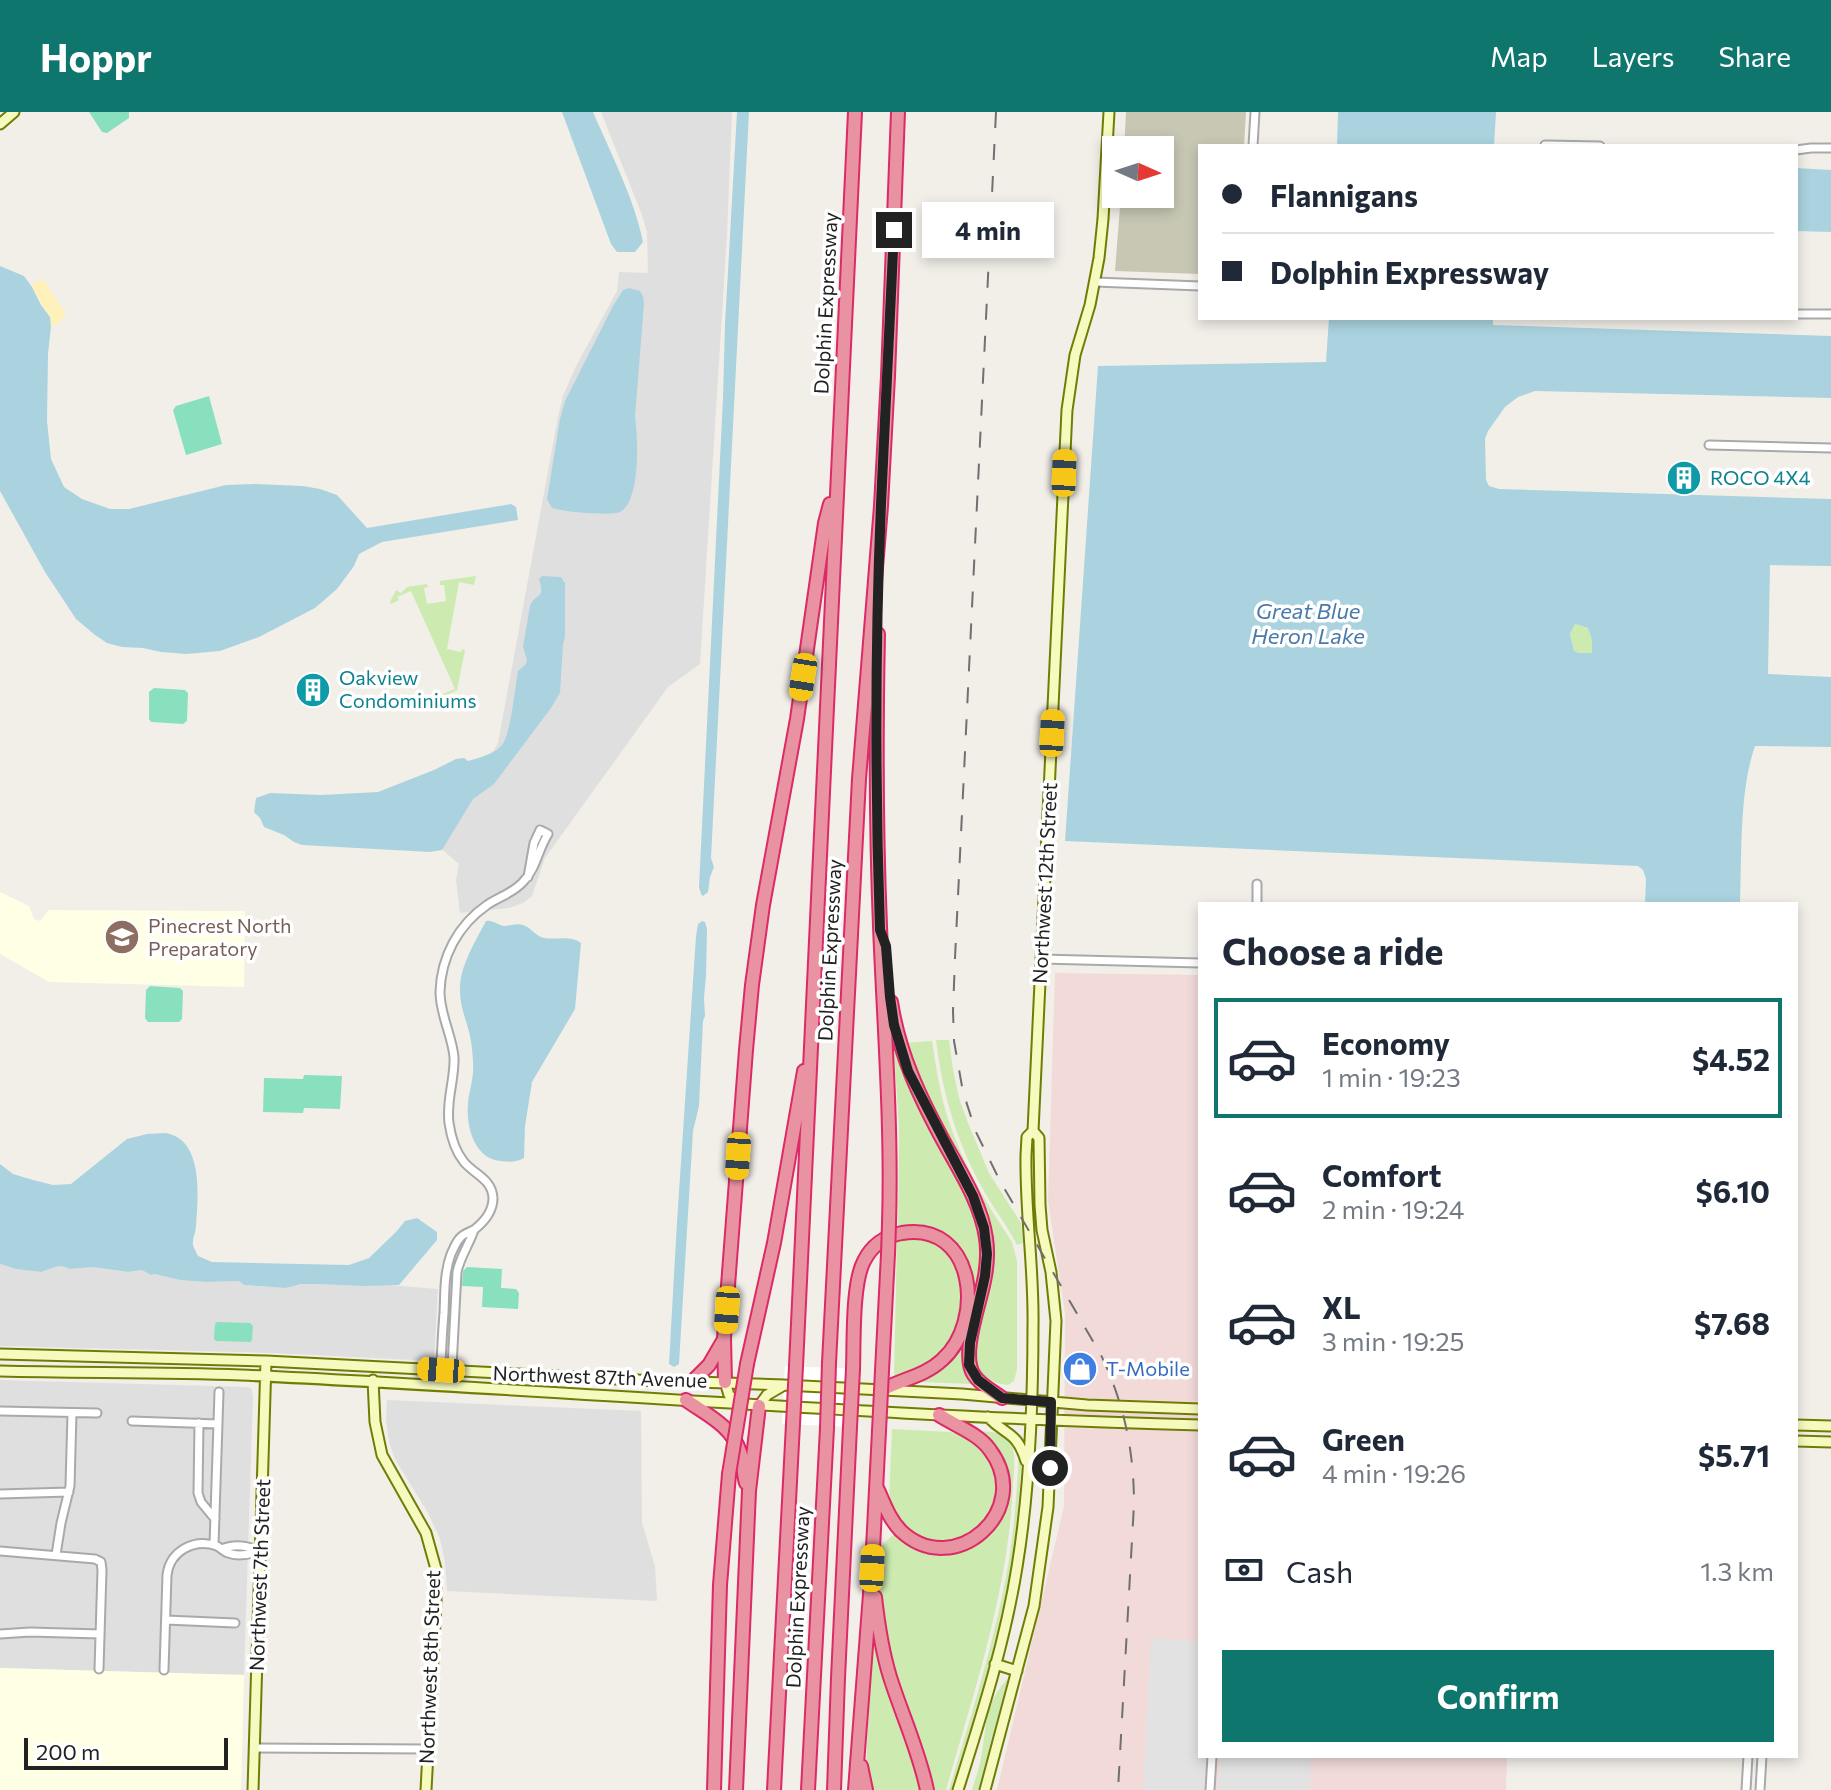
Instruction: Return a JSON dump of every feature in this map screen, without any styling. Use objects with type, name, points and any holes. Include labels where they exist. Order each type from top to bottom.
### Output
[{"type":"highway","name":"Dolphin Expressway","points":[[771,1790],[777,1736],[813,1029],[855,112]]},
{"type":"highway","name":"Dolphin Expressway","points":[[810,1790],[859,779],[881,506],[898,112]]},
{"type":"highway","points":[[725,1382],[724,1338],[752,985],[763,905],[797,719],[825,523],[837,481]]},
{"type":"highway","points":[[855,1790],[872,1568],[889,1224],[890,1131],[880,930],[876,749],[881,506]]},
{"type":"highway","points":[[880,930],[886,946],[894,1025],[908,1071],[973,1196],[984,1228],[987,1254],[985,1276],[968,1358],[975,1377],[1002,1398]]},
{"type":"highway","points":[[714,1790],[720,1585],[729,1474],[747,1364],[774,1243],[813,1029]]},
{"type":"highway","points":[[834,1790],[858,1276],[867,1255],[884,1239],[909,1232],[923,1233],[936,1237],[957,1255],[968,1282],[968,1306],[963,1330],[938,1364],[882,1390]]},
{"type":"highway","points":[[692,1382],[709,1365],[724,1338]]},
{"type":"highway","points":[[686,1400],[720,1423],[734,1438],[749,1491]]},
{"type":"highway","points":[[736,1790],[749,1491],[759,1406]]},
{"type":"highway","points":[[876,1485],[894,1523],[902,1532],[921,1543],[953,1547],[971,1541],[987,1528],[1002,1498],[1000,1465],[982,1440],[939,1415]]},
{"type":"highway","points":[[872,1568],[878,1626],[889,1673],[927,1790]]},
{"type":"highway","points":[[838,1678],[842,1790]]},
{"type":"highway","points":[[859,1737],[866,1790]]},
{"type":"main road","points":[[2,120],[14,112]]},
{"type":"main road","name":"Northwest 12th Street","points":[[958,1790],[995,1664],[1017,1567],[1028,1467],[1033,1289],[1027,1137],[1033,1131],[1067,410],[1075,355],[1095,282],[1103,230],[1109,112]]},
{"type":"main road","name":"Northwest 12th Street","points":[[985,1790],[1034,1606],[1049,1493],[1056,1308],[1041,1217],[1039,1138],[1033,1131]]},
{"type":"main road","points":[[2,1354],[2,1371]]},
{"type":"main road","name":"Northwest 87th Avenue","points":[[2,1354],[266,1361],[725,1382],[1198,1409]]},
{"type":"main road","name":"Northwest 7th Street","points":[[253,1790],[266,1361]]},
{"type":"main road","name":"Northwest 8th Street","points":[[372,1366],[375,1422],[382,1455],[426,1533],[436,1569],[426,1790]]},
{"type":"main road","name":"Northwest 87th Avenue","points":[[2,1371],[266,1377],[759,1406],[1198,1425]]},
{"type":"main road","points":[[725,1382],[729,1395],[744,1405]]},
{"type":"main road","points":[[759,1406],[767,1395],[784,1385]]},
{"type":"main road","points":[[988,1417],[1017,1441],[1028,1467]]},
{"type":"main road","points":[[1798,1425],[1831,1426]]},
{"type":"main road","points":[[1798,1441],[1831,1442]]},
{"type":"main road","points":[[995,1664],[1017,1671]]},
{"type":"street","points":[[1253,144],[1255,112]]},
{"type":"street","points":[[1798,150],[1831,148]]},
{"type":"street","points":[[1095,282],[1198,286]]},
{"type":"street","points":[[1798,314],[1831,314]]},
{"type":"street","points":[[1709,445],[1831,448]]},
{"type":"street","points":[[446,1386],[460,1259],[470,1244],[474,1230],[492,1209],[492,1194],[486,1180],[461,1158],[450,1134],[448,1104],[453,1055],[441,1010],[441,977],[450,950],[465,925],[483,908],[517,888],[528,877],[544,832]]},
{"type":"street","points":[[1257,884],[1257,902]]},
{"type":"street","points":[[1041,959],[1198,963]]},
{"type":"street","points":[[214,1545],[219,1392]]},
{"type":"street","points":[[0,1411],[97,1413]]},
{"type":"street","points":[[56,1555],[69,1492],[72,1413]]},
{"type":"street","points":[[132,1421],[218,1424]]},
{"type":"street","points":[[199,1423],[198,1493],[201,1502],[215,1519]]},
{"type":"street","points":[[0,1494],[69,1492]]},
{"type":"street","points":[[164,1670],[170,1562],[190,1545],[214,1545],[222,1549],[249,1546],[260,1551]]},
{"type":"street","points":[[0,1551],[101,1562],[99,1669]]},
{"type":"street","points":[[166,1620],[235,1623]]},
{"type":"street","points":[[0,1634],[100,1634]]},
{"type":"street","points":[[254,1748],[428,1749]]},
{"type":"street","points":[[1210,1790],[1212,1758]]},
{"type":"street","points":[[1746,1790],[1748,1758]]},
{"type":"street","points":[[1760,1790],[1762,1758]]},
{"type":"shaded area","points":[[601,112],[732,112],[700,664],[668,687],[545,858],[532,896],[509,908],[460,913],[456,880],[459,864],[438,846],[498,743],[563,396],[617,291],[619,272],[648,273],[647,232]]},
{"type":"shaded area","points":[[1126,112],[1246,112],[1244,144],[1198,144],[1198,274],[1115,271],[1120,208],[1174,208],[1174,136],[1125,136]]},
{"type":"shaded area","name":"Pinecrest North Preparatory","points":[[0,892],[29,906],[34,919],[40,921],[49,910],[245,911],[244,987],[49,982],[0,954]]},
{"type":"shaded area","points":[[1055,973],[1198,975],[1198,1758],[1507,1758],[1506,1790],[997,1790],[1064,1506],[1065,1313],[1048,1201]]},
{"type":"shaded area","points":[[0,1264],[41,1272],[63,1266],[128,1272],[142,1270],[151,1275],[155,1273],[180,1280],[239,1281],[244,1285],[286,1288],[301,1284],[376,1284],[438,1289],[434,1361],[0,1346]]},
{"type":"shaded area","points":[[0,1380],[251,1388],[244,1675],[0,1668]]},
{"type":"shaded area","points":[[387,1400],[641,1411],[642,1523],[655,1566],[657,1601],[447,1591],[440,1539],[395,1459],[389,1442]]},
{"type":"shaded area","points":[[1151,1638],[1198,1641],[1198,1758],[1207,1758],[1205,1790],[1143,1790]]},
{"type":"shaded area","points":[[0,1668],[244,1675],[241,1790],[0,1790]]},
{"type":"shaded area","points":[[1220,1758],[1311,1758],[1310,1790],[1217,1790]]},
{"type":"green space","points":[[89,112],[129,112],[129,118],[107,133],[102,132]]},
{"type":"green space","points":[[209,396],[222,444],[186,455],[173,410],[176,406]]},
{"type":"green space","points":[[476,576],[474,585],[459,582],[447,649],[465,650],[457,690],[442,697],[455,689],[411,591],[397,597],[399,600],[390,602],[396,590],[401,593],[407,587],[427,584],[428,587],[424,588],[427,604],[446,601],[444,585],[440,585],[440,581]]},
{"type":"green space","points":[[1575,624],[1588,628],[1592,653],[1574,651],[1570,634]]},
{"type":"green space","points":[[154,688],[185,690],[188,693],[187,721],[183,724],[151,722],[149,692]]},
{"type":"green space","points":[[150,986],[180,988],[183,991],[182,1019],[179,1022],[148,1022],[145,1018],[146,990]]},
{"type":"green space","points":[[893,1037],[972,1201],[983,1245],[977,1296],[973,1296],[949,1242],[898,1230],[899,1126]]},
{"type":"green space","points":[[936,1040],[949,1040],[959,1098],[968,1123],[989,1173],[1021,1223],[1023,1243],[1017,1245],[983,1190],[956,1130]]},
{"type":"green space","points":[[932,1041],[950,1126],[980,1192],[1012,1242],[1017,1261],[1017,1369],[1014,1381],[1008,1385],[987,1378],[972,1363],[990,1236],[921,1090],[903,1043]]},
{"type":"green space","points":[[304,1075],[342,1076],[340,1109],[304,1108],[303,1113],[263,1112],[264,1078],[303,1079]]},
{"type":"green space","points":[[908,1235],[937,1242],[953,1256],[965,1290],[960,1327],[937,1361],[910,1373],[894,1376],[897,1237]]},
{"type":"green space","points":[[467,1267],[502,1269],[501,1288],[516,1289],[519,1293],[518,1309],[482,1307],[483,1287],[462,1286],[463,1271]]},
{"type":"green space","points":[[217,1322],[250,1323],[253,1326],[252,1340],[216,1341]]},
{"type":"green space","points":[[960,1345],[964,1348],[965,1366],[973,1382],[971,1384],[919,1380]]},
{"type":"green space","points":[[892,1429],[950,1432],[984,1447],[999,1483],[996,1508],[978,1532],[947,1544],[926,1541],[903,1526],[889,1501]]},
{"type":"green space","points":[[981,1431],[1004,1436],[1013,1450],[1014,1473],[1005,1561],[989,1638],[946,1790],[931,1790],[891,1665],[880,1602],[880,1547],[896,1532],[965,1548],[992,1530],[1006,1502],[1007,1476],[999,1451]]},
{"type":"green space","points":[[1019,1449],[1021,1473],[1015,1535],[1003,1609],[974,1718],[949,1790],[1006,1577],[1015,1513]]},
{"type":"green space","points":[[873,1626],[922,1790],[871,1790],[866,1766]]},
{"type":"green space","points":[[1008,1678],[978,1790],[972,1790],[990,1706]]},
{"type":"sand","points":[[43,279],[66,314],[60,322],[51,326],[32,287]]},
{"type":"water","points":[[562,112],[593,112],[634,209],[643,242],[635,252],[617,252],[611,244]]},
{"type":"water","points":[[737,112],[749,112],[711,858],[714,867],[708,892],[703,896],[699,887]]},
{"type":"water","points":[[1338,112],[1496,112],[1494,144],[1337,144]]},
{"type":"water","points":[[1798,168],[1831,170],[1831,232],[1798,231]]},
{"type":"water","points":[[0,266],[24,276],[50,317],[47,421],[51,459],[64,487],[82,499],[110,509],[129,509],[226,485],[303,486],[337,495],[367,528],[511,504],[516,507],[518,520],[382,542],[359,554],[337,589],[315,608],[259,637],[220,651],[186,654],[107,643],[76,619],[45,572],[0,491]]},
{"type":"water","points":[[623,290],[640,291],[644,304],[632,495],[627,506],[615,513],[552,508],[547,499],[565,401],[613,306]]},
{"type":"water","name":"Great Blue Heron Lake","points":[[1329,320],[1493,320],[1493,325],[1831,336],[1831,398],[1535,391],[1518,397],[1505,407],[1485,439],[1486,480],[1489,486],[1499,489],[1831,499],[1831,566],[1770,565],[1768,674],[1831,677],[1831,747],[1755,746],[1744,803],[1740,902],[1645,902],[1646,879],[1638,866],[1065,841],[1098,366],[1326,362]],"holes":[[[1575,624],[1588,628],[1592,653],[1574,651],[1570,634]]]},
{"type":"water","points":[[542,576],[561,577],[565,583],[565,637],[560,693],[494,784],[473,799],[442,850],[430,852],[302,845],[264,827],[254,812],[256,798],[270,793],[321,795],[378,792],[456,759],[468,761],[499,748],[508,731],[518,671],[527,660],[523,647],[530,606],[541,593],[539,579]]},
{"type":"water","points":[[486,921],[504,926],[523,925],[544,938],[568,938],[581,943],[575,1009],[532,1082],[524,1158],[506,1162],[487,1157],[481,1152],[472,1137],[468,1120],[473,1061],[460,987],[465,963]]},
{"type":"water","points":[[702,921],[707,929],[705,1016],[699,1106],[693,1131],[679,1364],[674,1367],[669,1364],[677,1222],[696,936],[698,924]]},
{"type":"water","points":[[166,1133],[187,1146],[193,1158],[198,1200],[193,1245],[198,1256],[212,1262],[349,1265],[369,1258],[405,1221],[417,1218],[437,1232],[437,1240],[399,1285],[301,1284],[286,1288],[244,1285],[239,1281],[180,1280],[151,1275],[142,1270],[128,1272],[62,1266],[41,1272],[0,1264],[0,1164],[13,1174],[33,1180],[53,1185],[71,1184],[127,1139]]},
{"type":"pier","points":[[785,1366],[858,1369],[855,1427],[782,1424]]},
{"type":"railway","points":[[996,112],[955,958],[954,1041],[963,1092],[976,1132],[1000,1181],[1101,1355],[1116,1391],[1126,1428],[1134,1504],[1118,1790]]},
{"type":"place","name":"ROCO 4X4","points":[[1684,478]]},
{"type":"place","name":"Oakview Condominiums","points":[[313,690]]},
{"type":"place","name":"Pinecrest North Preparatory","points":[[122,937]]},
{"type":"place","name":"T-Mobile","points":[[1080,1369]]},
{"type":"route","points":[[894,230],[879,589],[876,762],[880,930],[886,946],[894,1025],[908,1071],[973,1196],[986,1237],[985,1276],[970,1343],[969,1365],[978,1380],[1002,1398],[1051,1402],[1050,1468]]}]
